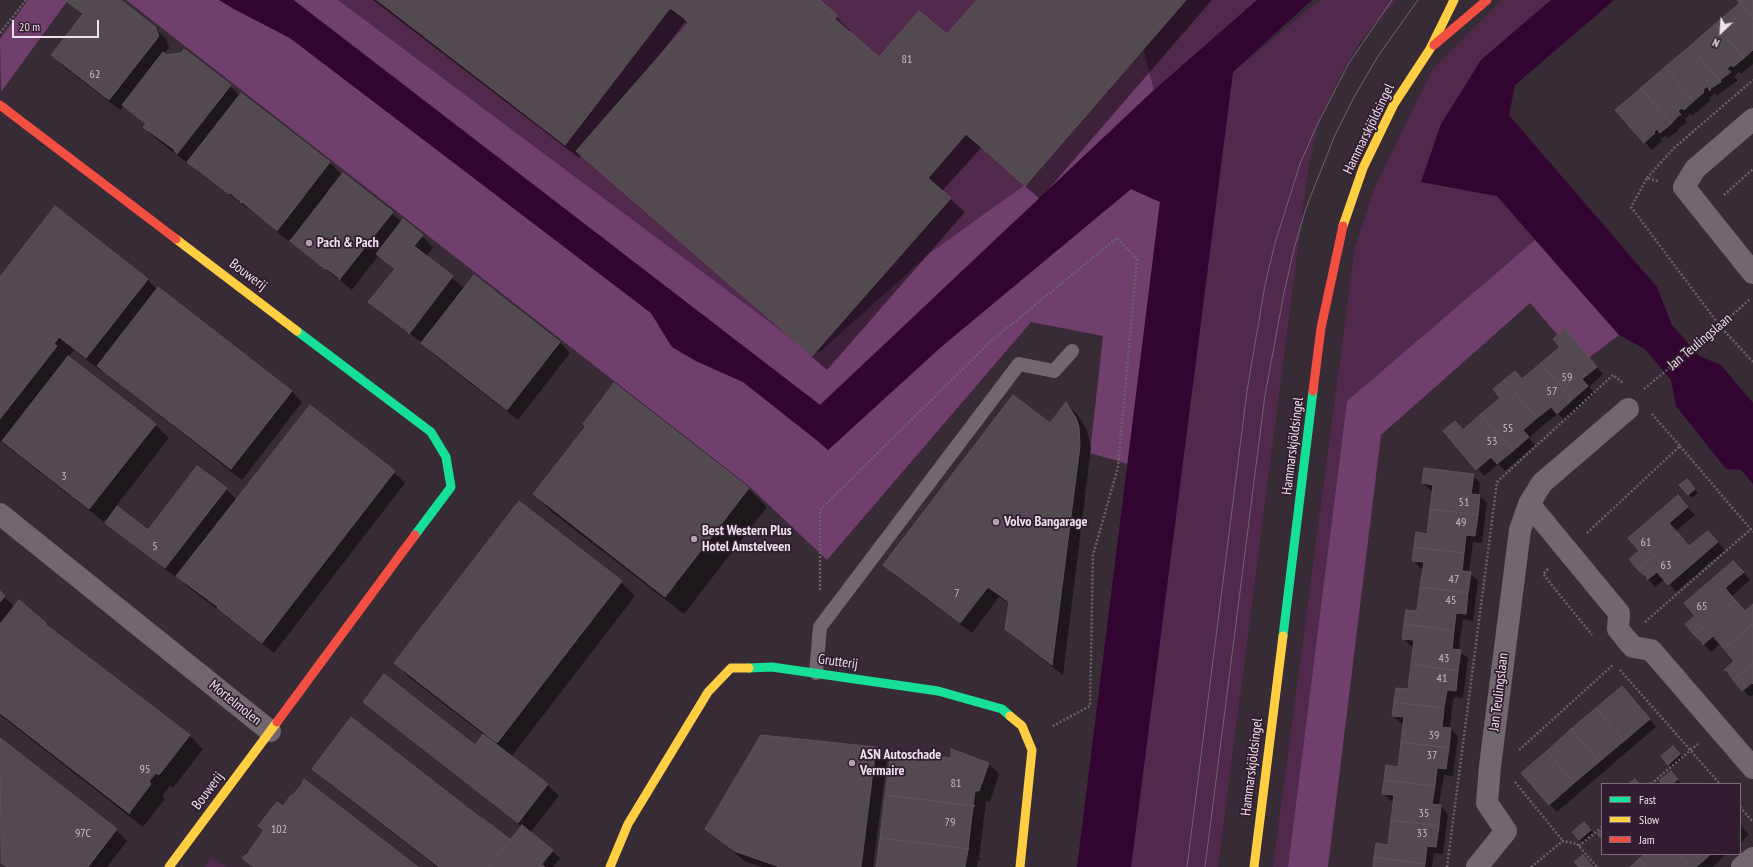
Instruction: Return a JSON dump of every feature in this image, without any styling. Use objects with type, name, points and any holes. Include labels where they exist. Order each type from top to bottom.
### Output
[{"type":"street","name":"Hammarskjöldsingel","points":[[1254,867],[1320,328],[1338,242],[1363,168],[1394,104],[1430,49],[1454,0]]},
{"type":"street","name":"Hammarskjöldsingel","points":[[1430,49],[1487,0]]},
{"type":"street","name":"Bouwerij","points":[[0,105],[431,432],[446,457],[450,488]]},
{"type":"street","points":[[1753,119],[1695,169],[1684,187],[1753,274]]},
{"type":"street","name":"Jan Teulingslaan","points":[[1477,867],[1506,831],[1487,803],[1496,766],[1514,568],[1520,530],[1529,504],[1542,483],[1628,410]]},
{"type":"street","name":"Mortelmolen","points":[[0,514],[270,731],[450,488]]},
{"type":"street","points":[[1529,504],[1619,613],[1618,629],[1629,643],[1651,650],[1753,768]]},
{"type":"street","name":"Grutterij","points":[[610,867],[628,824],[708,692],[731,668],[772,667],[938,691],[1002,709],[1022,726],[1032,750],[1020,867]]},
{"type":"street","name":"Bouwerij","points":[[169,867],[270,731]]},
{"type":"street","points":[[1742,867],[1753,858]]},
{"type":"lane","points":[[816,673],[820,627],[1019,364],[1054,371],[1072,351]]},
{"type":"path","points":[[0,33],[26,0]]},
{"type":"path","points":[[1753,80],[1674,148],[1647,178],[1631,208],[1720,326],[1753,362]]},
{"type":"path","points":[[1704,213],[1753,169]]},
{"type":"path","points":[[1647,178],[1684,187]]},
{"type":"path","points":[[820,627],[820,510],[991,341],[1117,238],[1137,259],[1118,467],[1092,555],[1090,706],[1027,740]]},
{"type":"path","name":"Jan Teulingslaan","points":[[1646,387],[1720,326],[1753,296]]},
{"type":"path","points":[[1652,413],[1753,532]]},
{"type":"path","points":[[1569,551],[1680,446]]},
{"type":"path","points":[[1597,867],[1578,845],[1563,841],[1496,766],[1750,529]]},
{"type":"path","points":[[1652,783],[1718,726]]},
{"type":"path","points":[[1741,808],[1753,822]]},
{"type":"path","points":[[1578,845],[1601,828]]},
{"type":"path","points":[[1531,867],[1563,841]]},
{"type":"shaded area","points":[[28,0],[68,0],[1,92],[0,39]]},
{"type":"shaded area","points":[[126,0],[219,0],[290,38],[651,313],[672,347],[696,361],[743,382],[828,450],[941,347],[1131,189],[1160,202],[1128,464],[1090,453],[1103,336],[1031,322],[827,560],[750,487]]},
{"type":"shaded area","points":[[219,0],[293,0],[820,405],[1154,90],[1257,0],[1312,0],[1233,72],[1131,867],[1077,867],[1160,202],[1131,189],[941,347],[828,450],[743,382],[696,361],[672,347],[651,313],[290,38]]},
{"type":"shaded area","points":[[294,0],[338,0],[807,350],[816,353],[822,350],[930,253],[1029,182],[1143,48],[1154,90],[820,405]]},
{"type":"shaded area","points":[[322,0],[1258,0],[821,382]]},
{"type":"shaded area","points":[[1320,0],[1397,0],[1369,30],[1355,50],[1337,82],[1319,122],[1309,162],[1218,867],[1131,867],[1233,72]]},
{"type":"shaded area","points":[[1502,0],[1551,0],[1481,60],[1421,182],[1497,196],[1535,240],[1347,401],[1288,867],[1273,867],[1355,247],[1374,189],[1432,70]]},
{"type":"shaded area","points":[[1551,0],[1614,0],[1515,85],[1509,115],[1657,287],[1672,325],[1699,356],[1721,365],[1753,403],[1753,484],[1741,470],[1726,469],[1676,406],[1671,380],[1645,349],[1619,335],[1497,196],[1421,182],[1441,124],[1481,60]]},
{"type":"shaded area","points":[[1535,240],[1619,335],[1582,363],[1530,303],[1381,435],[1328,867],[1288,867],[1347,401]]},
{"type":"shaded area","points":[[212,857],[226,867],[204,867]]},
{"type":"building","points":[[65,0],[121,0],[155,27],[159,36],[109,100],[51,55],[83,14]]},
{"type":"building","points":[[377,0],[820,0],[837,15],[835,19],[879,57],[919,11],[947,34],[977,0],[1186,0],[1025,186],[966,134],[928,178],[951,198],[812,356],[576,151],[688,23],[684,18],[670,8],[565,145]]},
{"type":"building","points":[[1737,0],[1753,0],[1753,19],[1740,3]]},
{"type":"building","points":[[1740,3],[1753,19],[1753,50],[1744,58],[1715,24]]},
{"type":"building","points":[[1715,24],[1744,58],[1733,67],[1731,65],[1727,69],[1731,72],[1720,80],[1721,82],[1690,46]]},
{"type":"building","points":[[1690,46],[1721,82],[1711,88],[1710,91],[1707,86],[1703,90],[1704,92],[1694,101],[1665,67]]},
{"type":"building","points":[[184,49],[231,85],[177,154],[174,151],[175,150],[143,127],[146,124],[122,105],[163,52],[167,55],[181,53]]},
{"type":"building","points":[[1665,67],[1694,101],[1684,110],[1682,108],[1678,111],[1681,115],[1679,115],[1671,124],[1641,88]]},
{"type":"building","points":[[1641,88],[1671,124],[1660,133],[1657,129],[1654,132],[1655,133],[1644,143],[1615,110]]},
{"type":"building","points":[[241,93],[330,162],[277,231],[242,202],[240,203],[241,202],[230,193],[229,194],[187,162]]},
{"type":"building","points":[[343,173],[393,212],[339,280],[339,278],[325,269],[290,241]]},
{"type":"building","points":[[55,206],[148,279],[86,358],[59,337],[54,344],[57,346],[0,419],[0,277]]},
{"type":"building","points":[[403,219],[423,235],[414,246],[453,276],[409,334],[368,302],[395,269],[376,254]]},
{"type":"building","points":[[474,275],[560,342],[507,410],[421,343]]},
{"type":"building","points":[[158,287],[292,391],[231,469],[97,366]]},
{"type":"building","points":[[1565,328],[1597,367],[1582,379],[1588,386],[1572,400],[1541,363],[1560,347],[1553,339]]},
{"type":"building","points":[[68,356],[156,424],[89,509],[2,441]]},
{"type":"building","points":[[1541,363],[1572,400],[1557,414],[1551,407],[1537,418],[1504,380],[1515,371],[1522,379]]},
{"type":"building","points":[[1504,380],[1537,418],[1523,430],[1529,437],[1513,451],[1481,414],[1500,398],[1493,389]]},
{"type":"building","points":[[614,383],[749,488],[665,597],[533,494],[586,426],[583,424]]},
{"type":"building","points":[[1013,395],[1050,423],[1066,402],[1076,418],[1079,427],[1080,446],[1052,665],[1005,629],[1009,602],[988,587],[960,623],[883,565]]},
{"type":"building","points":[[310,405],[395,471],[262,643],[217,608],[218,607],[176,576]]},
{"type":"building","points":[[1481,414],[1513,451],[1497,464],[1491,457],[1476,470],[1443,431],[1455,421],[1463,430]]},
{"type":"building","points":[[197,466],[227,488],[165,568],[105,523],[117,506],[148,530]]},
{"type":"building","points":[[1424,468],[1474,474],[1471,494],[1480,495],[1478,515],[1430,509],[1433,485],[1422,483]]},
{"type":"building","points":[[1687,479],[1695,489],[1688,495],[1679,485]]},
{"type":"building","points":[[1678,495],[1688,507],[1669,523],[1679,534],[1638,570],[1629,559],[1639,551],[1628,538]]},
{"type":"building","points":[[519,501],[622,581],[497,743],[394,663]]},
{"type":"building","points":[[1430,509],[1478,515],[1475,536],[1466,535],[1464,553],[1414,547],[1416,532],[1427,534]]},
{"type":"building","points":[[1708,531],[1718,542],[1668,585],[1657,572],[1647,580],[1647,577],[1638,570],[1679,534],[1689,546]]},
{"type":"building","points":[[1414,547],[1464,553],[1462,571],[1471,572],[1468,593],[1420,587],[1424,562],[1412,561]]},
{"type":"building","points":[[1733,561],[1744,572],[1725,588],[1735,600],[1694,635],[1685,624],[1695,616],[1684,603]]},
{"type":"building","points":[[1420,587],[1468,593],[1466,614],[1456,613],[1454,631],[1404,624],[1406,610],[1417,611]]},
{"type":"building","points":[[0,591],[5,596],[0,602]]},
{"type":"building","points":[[19,600],[46,623],[45,624],[190,735],[159,775],[156,773],[149,781],[151,784],[129,813],[130,814],[0,713],[0,624]]},
{"type":"building","points":[[1735,600],[1745,611],[1753,604],[1753,624],[1724,649],[1713,636],[1703,645],[1702,642],[1694,635]]},
{"type":"building","points":[[1404,624],[1454,631],[1452,649],[1461,650],[1458,671],[1411,664],[1414,640],[1402,639]]},
{"type":"building","points":[[1753,624],[1753,663],[1733,680],[1727,671],[1724,670],[1734,661],[1724,649]]},
{"type":"building","points":[[1753,663],[1753,684],[1752,683],[1742,691],[1733,680]]},
{"type":"building","points":[[1411,664],[1458,671],[1456,691],[1447,690],[1444,708],[1394,702],[1396,688],[1408,689]]},
{"type":"building","points":[[384,674],[475,745],[483,734],[548,784],[518,823],[363,702]]},
{"type":"building","points":[[1622,686],[1650,719],[1624,741],[1596,708]]},
{"type":"building","points":[[1394,702],[1444,708],[1442,727],[1451,728],[1449,748],[1401,742],[1404,717],[1392,716]]},
{"type":"building","points":[[1596,708],[1624,741],[1599,762],[1571,729]]},
{"type":"building","points":[[351,717],[511,840],[489,867],[439,867],[312,769]]},
{"type":"building","points":[[1571,729],[1599,762],[1574,783],[1547,751]]},
{"type":"building","points":[[761,735],[876,747],[861,867],[780,867],[734,851],[705,829]]},
{"type":"building","points":[[0,738],[117,829],[88,867],[7,867],[1,863]]},
{"type":"building","points":[[1401,742],[1449,748],[1446,769],[1437,768],[1435,786],[1384,780],[1386,765],[1398,767]]},
{"type":"building","points":[[1673,746],[1680,754],[1668,765],[1661,756]]},
{"type":"building","points":[[951,749],[989,763],[979,791],[975,791],[973,805],[975,806],[885,795],[891,750],[951,758]]},
{"type":"building","points":[[1547,751],[1574,783],[1549,805],[1521,773]]},
{"type":"building","points":[[1671,771],[1678,779],[1673,783],[1660,783],[1659,781]]},
{"type":"building","points":[[304,779],[418,867],[254,867],[242,858],[245,855],[246,856],[264,830],[258,826],[277,802],[283,806],[303,783],[302,782]]},
{"type":"building","points":[[1635,779],[1638,783],[1629,783]]},
{"type":"building","points":[[1384,780],[1435,786],[1432,804],[1441,805],[1439,826],[1391,820],[1394,795],[1382,794]]},
{"type":"building","points":[[885,795],[975,806],[973,807],[969,849],[880,838]]},
{"type":"building","points":[[1391,820],[1439,826],[1436,847],[1427,846],[1425,864],[1374,857],[1376,843],[1388,845]]},
{"type":"building","points":[[1584,822],[1591,830],[1579,840],[1572,832]]},
{"type":"building","points":[[522,825],[553,850],[542,864],[545,867],[489,867]]},
{"type":"building","points":[[1601,830],[1601,838],[1597,834]]},
{"type":"building","points":[[880,838],[969,849],[965,867],[876,867]]},
{"type":"building","points":[[1583,855],[1593,867],[1579,867],[1574,862]]},
{"type":"building","points":[[1644,855],[1679,855],[1689,867],[1646,867],[1639,859]]},
{"type":"building","points":[[1679,855],[1710,855],[1696,867],[1689,867]]},
{"type":"building","points":[[1374,857],[1425,864],[1424,867],[1373,867]]},
{"type":"building","points":[[1639,859],[1646,867],[1630,867]]},
{"type":"tram line","points":[[1187,867],[1247,391],[1265,285],[1275,243],[1300,164],[1316,127],[1349,63],[1392,0]]},
{"type":"tram line","points":[[1205,867],[1265,395],[1284,293],[1294,249],[1306,208],[1335,135],[1353,99],[1378,56],[1418,0]]},
{"type":"traffic: fast","points":[[297,331],[431,432],[446,457],[451,487],[415,535]]},
{"type":"traffic: fast","points":[[1283,636],[1313,391]]},
{"type":"traffic: fast","points":[[749,668],[772,667],[938,691],[1002,709],[1010,716]]},
{"type":"traffic: slow","points":[[1343,226],[1363,168],[1394,104],[1430,49],[1454,0]]},
{"type":"traffic: slow","points":[[176,239],[297,331]]},
{"type":"traffic: slow","points":[[1254,867],[1283,636]]},
{"type":"traffic: slow","points":[[610,867],[628,824],[708,692],[731,668],[749,668]]},
{"type":"traffic: slow","points":[[1010,716],[1022,726],[1032,750],[1020,867]]},
{"type":"traffic: slow","points":[[169,867],[277,722]]},
{"type":"traffic: jam","points":[[1434,45],[1487,0]]},
{"type":"traffic: jam","points":[[0,105],[176,239]]},
{"type":"traffic: jam","points":[[1313,391],[1321,328],[1343,226]]},
{"type":"traffic: jam","points":[[277,722],[415,535]]},
{"type":"place","name":"Pach & Pach","points":[[309,243]]},
{"type":"place","name":"Volvo Bangarage","points":[[996,522]]},
{"type":"place","name":"Best Western Plus Hotel Amstelveen","points":[[694,539]]},
{"type":"place","name":"ASN Autoschade Vermaire","points":[[852,763]]}]
